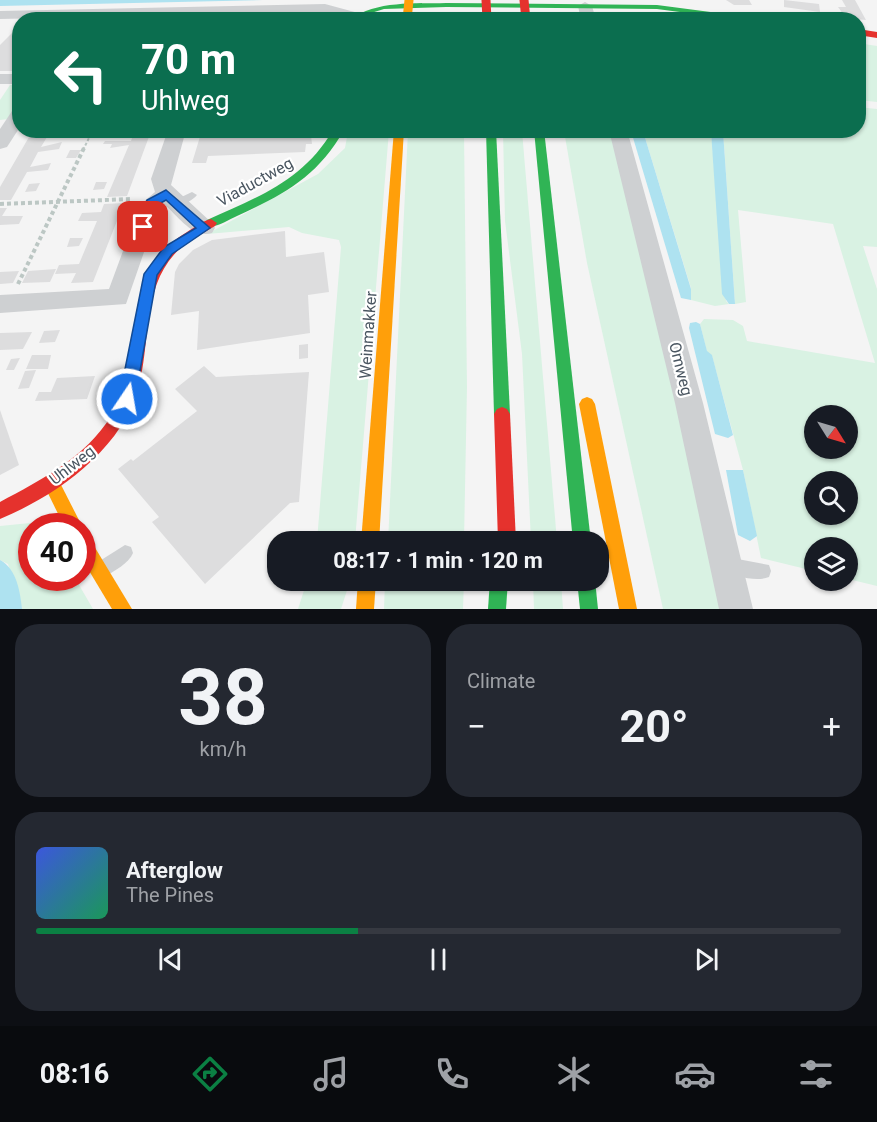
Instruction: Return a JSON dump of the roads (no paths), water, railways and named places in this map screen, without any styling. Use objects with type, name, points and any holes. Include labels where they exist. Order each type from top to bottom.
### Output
[{"type":"main road","points":[[367,12],[394,6],[559,12]]},
{"type":"main road","points":[[612,12],[689,9],[710,12]]},
{"type":"main road","name":"Viaductweg","points":[[204,228],[327,154],[335,138]]},
{"type":"main road","name":"Weinmakker","points":[[371,531],[398,138]]},
{"type":"main road","points":[[491,138],[507,531]]},
{"type":"main road","points":[[540,138],[581,531]]},
{"type":"main road","points":[[549,214],[577,353]]},
{"type":"main road","name":"Uhlweg","points":[[0,511],[51,483],[88,455],[116,421],[127,399],[150,274],[168,251],[204,228]]},
{"type":"main road","points":[[584,388],[628,609]]},
{"type":"main road","points":[[51,483],[66,513]]},
{"type":"main road","points":[[503,531],[507,486]]},
{"type":"main road","points":[[96,565],[123,609]]},
{"type":"main road","points":[[365,609],[367,591]]},
{"type":"main road","points":[[497,609],[498,591]]},
{"type":"main road","points":[[508,591],[508,609]]},
{"type":"main road","points":[[587,591],[589,609]]},
{"type":"street","points":[[265,12],[328,8],[339,12]]},
{"type":"street","points":[[0,143],[12,124]]},
{"type":"street","points":[[174,138],[161,178],[161,185],[179,197],[204,228]]},
{"type":"street","name":"Omweg","points":[[620,138],[689,403],[736,609]]},
{"type":"street","points":[[0,304],[117,298],[150,205],[179,197]]},
{"type":"lane","points":[[137,346],[152,344]]},
{"type":"lane","points":[[100,571],[125,553]]},
{"type":"lane","points":[[726,565],[763,570]]},
{"type":"water","points":[[0,0],[263,0],[0,6]]},
{"type":"water","points":[[633,138],[645,138],[691,289],[691,300],[681,298]]},
{"type":"water","points":[[711,138],[723,138],[735,304],[729,304],[722,294]]},
{"type":"water","points":[[690,323],[700,324],[707,351],[712,355],[733,435],[728,438],[715,434],[689,328]]},
{"type":"water","points":[[726,470],[743,470],[757,536],[750,541],[738,535]]},
{"type":"water","points":[[0,560],[14,575],[22,609],[0,609]]}]
